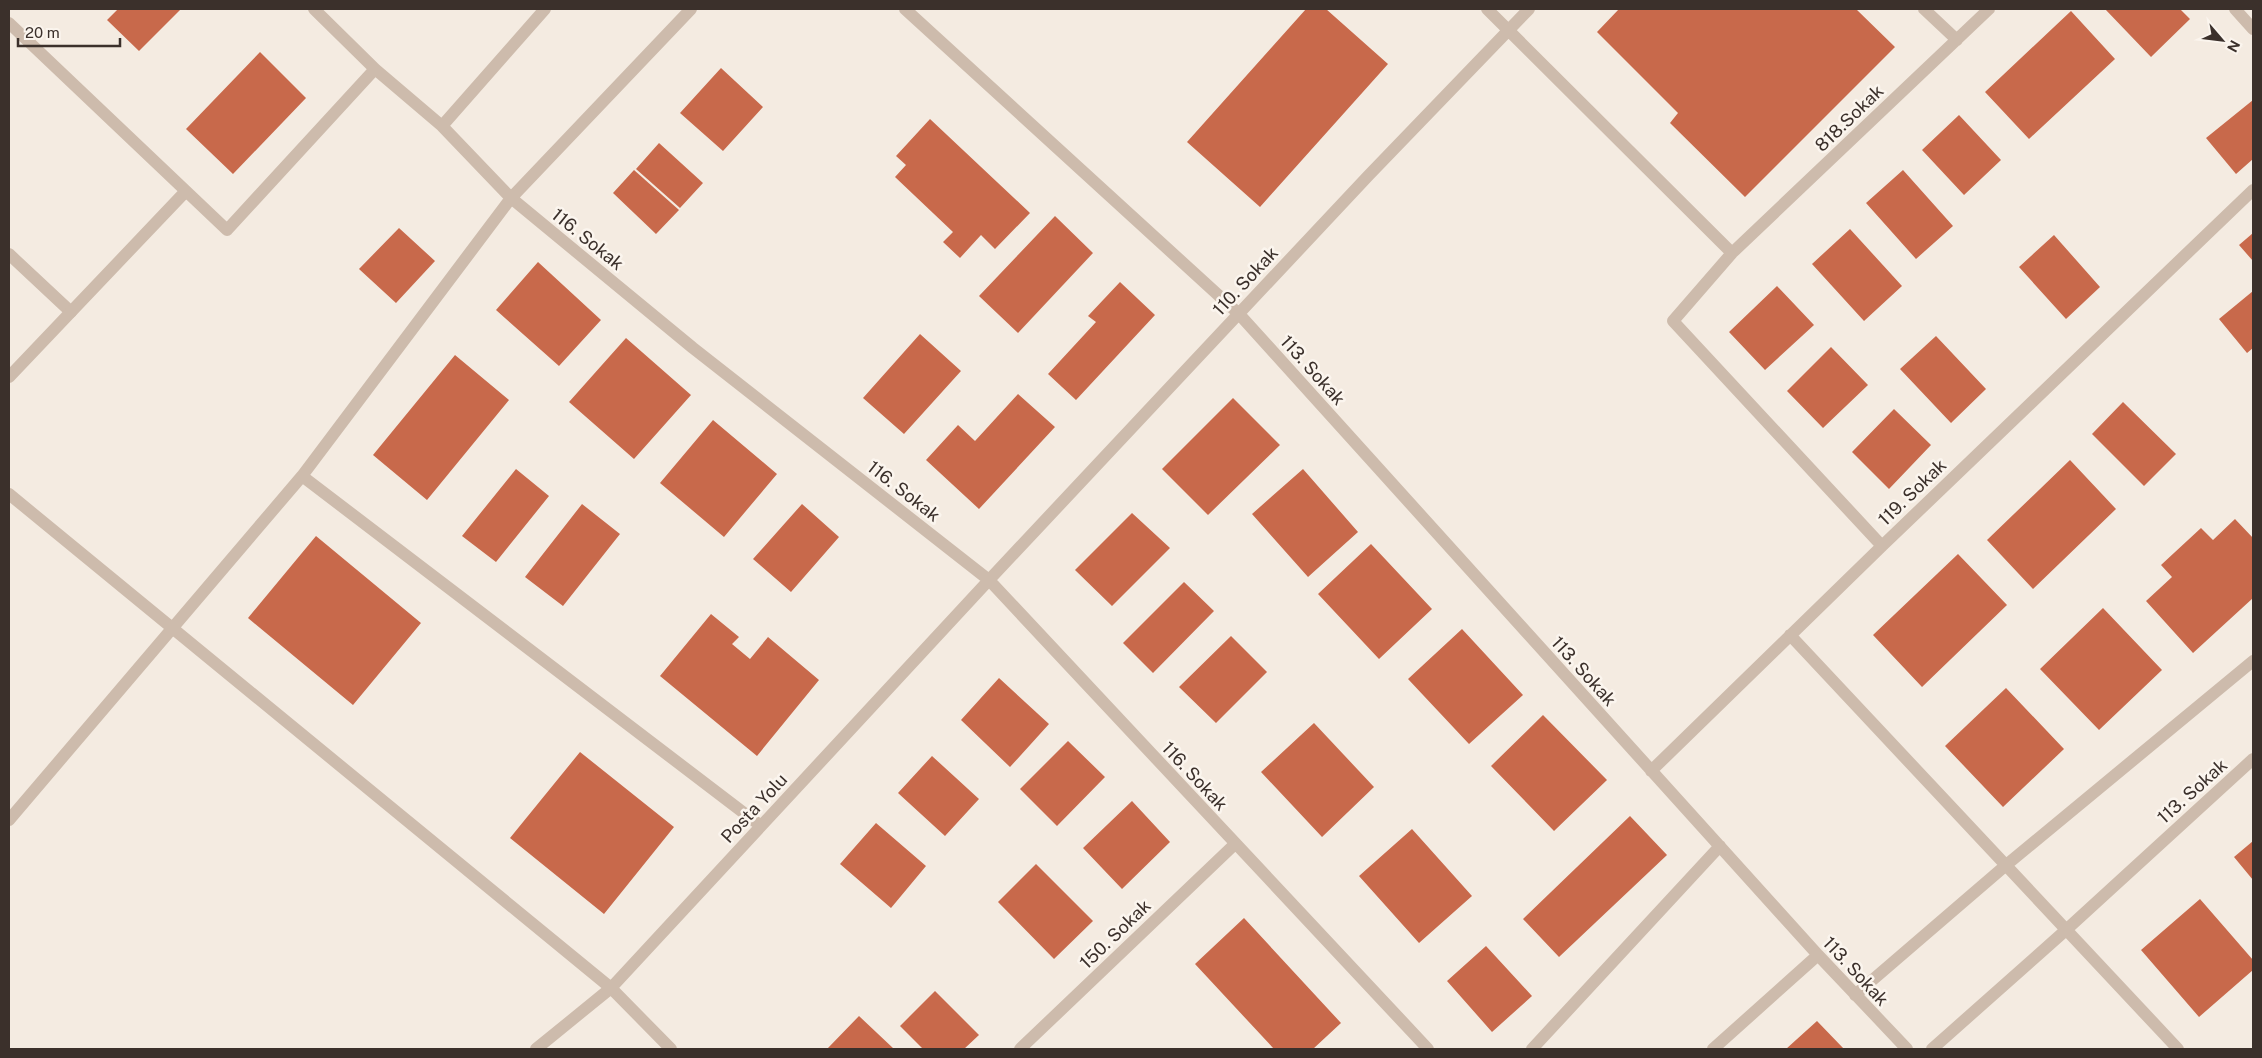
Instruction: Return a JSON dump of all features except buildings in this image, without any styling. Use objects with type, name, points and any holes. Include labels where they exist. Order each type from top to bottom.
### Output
[{"type":"street","name":"116. Sokak","points":[[314,9],[376,69],[442,126],[511,198],[693,348],[989,580],[1428,1049]]},
{"type":"street","points":[[442,126],[545,9]]},
{"type":"street","points":[[9,820],[302,476],[511,198],[691,9]]},
{"type":"street","name":"113. Sokak","points":[[905,9],[1239,314],[1818,955],[1907,1049]]},
{"type":"street","points":[[1487,9],[1732,253]]},
{"type":"street","name":"110. Sokak","points":[[989,580],[1529,9]]},
{"type":"street","points":[[1924,9],[1956,40]]},
{"type":"street","name":"818.Sokak","points":[[1732,253],[1989,9]]},
{"type":"street","points":[[2235,9],[2253,29]]},
{"type":"street","points":[[9,23],[227,230],[376,69]]},
{"type":"street","name":"119. Sokak","points":[[1732,253],[1673,321],[1882,546],[2253,190]]},
{"type":"street","points":[[9,377],[186,191]]},
{"type":"street","points":[[9,254],[71,312]]},
{"type":"street","points":[[302,476],[761,826]]},
{"type":"street","points":[[9,494],[611,988],[671,1049]]},
{"type":"street","points":[[1651,771],[1882,546]]},
{"type":"street","name":"Posta Yolu","points":[[536,1049],[611,988],[989,580]]},
{"type":"street","points":[[1790,635],[2178,1049]]},
{"type":"street","points":[[1855,995],[2005,866],[2253,661]]},
{"type":"street","name":"113. Sokak","points":[[1932,1049],[2066,930],[2253,759]]},
{"type":"street","name":"150. Sokak","points":[[1020,1049],[1235,844]]},
{"type":"street","points":[[1532,1049],[1720,846]]},
{"type":"street","points":[[1713,1049],[1818,955]]}]
